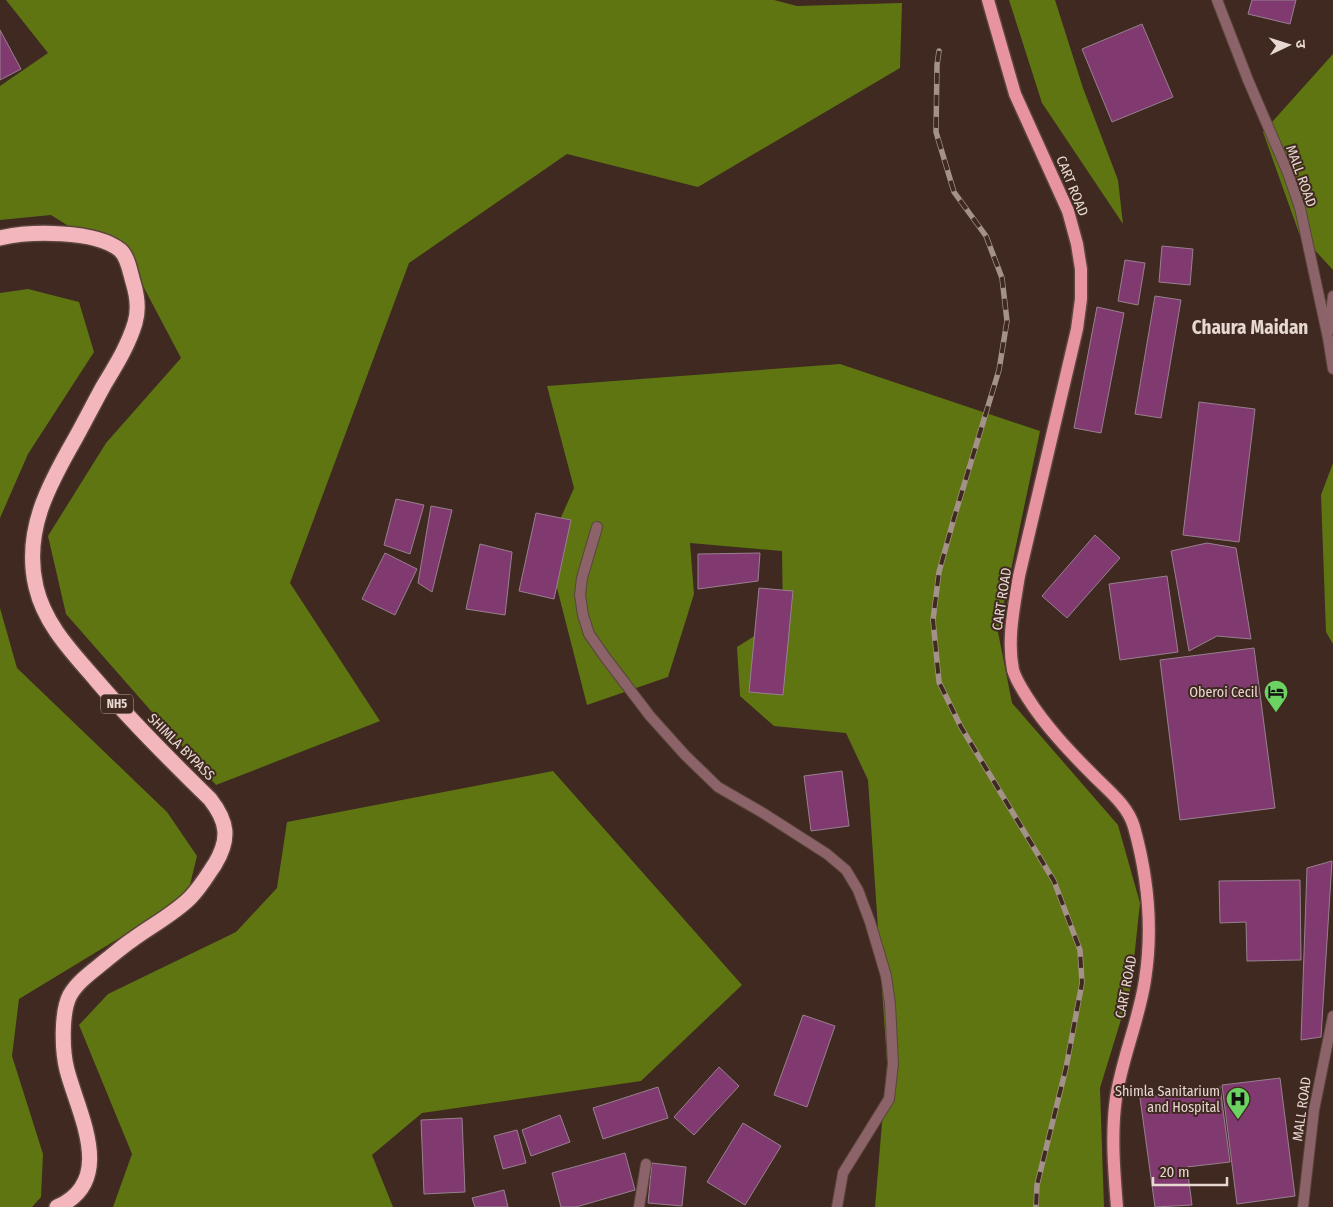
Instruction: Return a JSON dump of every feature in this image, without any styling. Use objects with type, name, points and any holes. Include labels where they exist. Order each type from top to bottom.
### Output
[{"type":"highway","name":"SHIMLA BYPASS","points":[[0,238],[33,234],[71,234],[100,239],[120,250],[126,258],[138,305],[136,322],[119,362],[61,463],[40,508],[32,547],[36,588],[53,629],[127,715],[210,799],[221,813],[226,828],[223,850],[202,884],[189,899],[130,941],[80,982],[70,996],[65,1018],[63,1042],[67,1069],[88,1135],[90,1157],[86,1179],[78,1193],[66,1203],[57,1207]]},
{"type":"main road","name":"CART ROAD","points":[[988,0],[1015,94],[1068,211],[1077,244],[1081,269],[1081,299],[1077,329],[1021,567],[1012,617],[1011,642],[1014,671],[1021,688],[1038,715],[1064,746],[1124,806],[1134,825],[1146,880],[1149,943],[1145,981],[1120,1075],[1113,1127],[1117,1207]]},
{"type":"street","name":"MALL ROAD","points":[[1217,0],[1248,80],[1288,173],[1300,208],[1333,369]]},
{"type":"street","points":[[1328,338],[1333,296]]},
{"type":"street","points":[[597,527],[582,578],[580,594],[583,615],[589,634],[650,716],[685,755],[718,787],[763,813],[826,854],[846,870],[858,890],[870,922],[886,976],[890,1004],[893,1064],[889,1099],[843,1173],[837,1207]]},
{"type":"street","name":"MALL ROAD","points":[[1303,1207],[1314,1110],[1333,1016]]},
{"type":"street","points":[[639,1207],[646,1164]]},
{"type":"green space","points":[[6,0],[774,0],[797,6],[902,3],[900,68],[698,187],[567,154],[409,263],[290,583],[380,721],[216,785],[66,614],[48,536],[106,443],[181,358],[133,267],[51,215],[0,220],[0,86],[48,53]]},
{"type":"green space","points":[[1009,0],[1055,0],[1083,88],[1118,180],[1123,224],[1042,103]]},
{"type":"green space","points":[[1333,54],[1333,270],[1299,233],[1263,132]]},
{"type":"green space","points":[[28,289],[79,302],[94,352],[28,454],[0,518],[0,293]]},
{"type":"green space","points":[[840,364],[1040,431],[998,632],[1012,703],[1118,825],[1140,903],[1131,987],[1100,1088],[1104,1207],[875,1207],[887,1063],[868,780],[846,733],[774,726],[740,696],[737,647],[783,618],[782,551],[690,543],[694,594],[668,677],[587,705],[547,549],[574,488],[547,386]]},
{"type":"green space","points":[[1333,463],[1333,644],[1326,632],[1321,495]]},
{"type":"green space","points":[[0,608],[17,668],[167,812],[197,856],[188,893],[131,931],[19,999],[12,1056],[43,1154],[41,1197],[32,1207],[0,1207]]},
{"type":"green space","points":[[553,771],[742,985],[641,1081],[422,1113],[372,1155],[393,1207],[113,1207],[132,1154],[79,1025],[108,994],[236,932],[277,888],[287,822]]},
{"type":"building","points":[[1252,0],[1296,0],[1290,24],[1248,14]]},
{"type":"building","points":[[1142,24],[1173,97],[1112,122],[1082,49]]},
{"type":"building","points":[[0,30],[21,69],[0,80]]},
{"type":"building","points":[[1162,246],[1193,249],[1190,285],[1159,282]]},
{"type":"building","points":[[1125,260],[1145,263],[1138,305],[1118,301]]},
{"type":"building","points":[[1155,296],[1181,300],[1161,418],[1135,414]]},
{"type":"building","points":[[1097,307],[1124,313],[1101,433],[1074,428]]},
{"type":"building","points":[[1199,402],[1255,409],[1239,542],[1183,535]]},
{"type":"building","points":[[396,499],[424,505],[410,554],[384,545]]},
{"type":"building","points":[[431,506],[452,510],[432,592],[418,583]]},
{"type":"building","points":[[536,513],[571,520],[554,599],[519,591]]},
{"type":"building","points":[[1095,535],[1120,558],[1067,618],[1042,596]]},
{"type":"building","points":[[1207,543],[1236,548],[1251,639],[1217,636],[1189,651],[1171,551]]},
{"type":"building","points":[[480,544],[512,552],[505,615],[466,609]]},
{"type":"building","points":[[385,553],[417,569],[395,615],[362,599]]},
{"type":"building","points":[[760,553],[758,581],[698,589],[698,554]]},
{"type":"building","points":[[1167,576],[1178,652],[1120,660],[1109,584]]},
{"type":"building","points":[[759,588],[793,591],[783,695],[749,692]]},
{"type":"building","points":[[1254,648],[1275,808],[1180,820],[1160,660]]},
{"type":"building","points":[[842,771],[849,826],[811,831],[804,776]]},
{"type":"building","points":[[1332,861],[1321,1037],[1301,1040],[1307,868]]},
{"type":"building","points":[[1300,880],[1301,960],[1247,961],[1246,922],[1220,923],[1219,881]]},
{"type":"building","points":[[803,1015],[835,1026],[807,1107],[774,1095]]},
{"type":"building","points":[[719,1067],[739,1086],[694,1135],[674,1117]]},
{"type":"building","points":[[1280,1078],[1295,1196],[1237,1204],[1222,1085]]},
{"type":"building","points":[[658,1087],[668,1118],[603,1139],[593,1108]]},
{"type":"building","points":[[1220,1087],[1230,1162],[1187,1167],[1192,1205],[1155,1207],[1140,1098]]},
{"type":"building","points":[[560,1115],[570,1142],[531,1156],[522,1130]]},
{"type":"building","points":[[462,1118],[465,1192],[424,1194],[421,1120]]},
{"type":"building","points":[[743,1123],[781,1146],[745,1205],[707,1182]]},
{"type":"building","points":[[517,1130],[526,1163],[503,1169],[494,1136]]},
{"type":"building","points":[[625,1153],[635,1190],[576,1207],[561,1207],[552,1173]]},
{"type":"building","points":[[652,1163],[686,1167],[682,1206],[648,1203]]},
{"type":"building","points":[[504,1190],[508,1207],[475,1207],[472,1198]]},
{"type":"railway","points":[[939,51],[936,132],[954,192],[986,236],[1002,278],[1007,321],[999,370],[939,572],[933,620],[939,682],[961,727],[1054,881],[1080,950],[1082,983],[1066,1068],[1037,1185],[1036,1207]]},
{"type":"place","name":"Oberoi Cecil","points":[[1276,713]]},
{"type":"place","name":"Shimla Sanitarium and Hospital","points":[[1238,1120]]},
{"type":"district","name":"Chaura Maidan","points":[[1250,327]]}]
